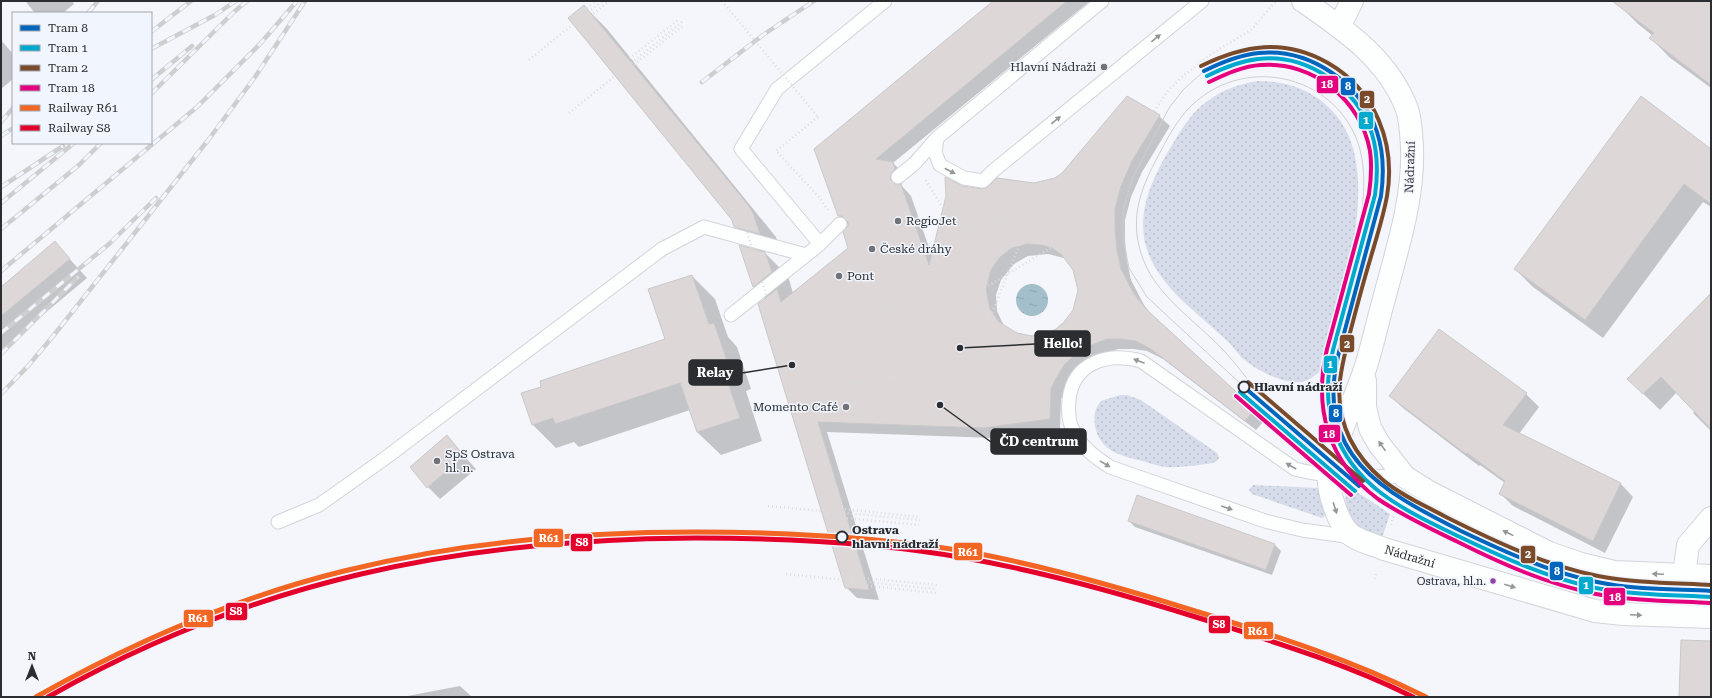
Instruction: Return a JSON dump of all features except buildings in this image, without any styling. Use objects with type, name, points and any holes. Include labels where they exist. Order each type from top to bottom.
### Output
[{"type":"street","name":"Nádražní","points":[[1303,1],[1339,27],[1372,54],[1387,73],[1407,109],[1411,127],[1412,160],[1410,194],[1405,217],[1364,371],[1341,432],[1328,475],[1336,511],[1352,537],[1384,549],[1595,611],[1623,614],[1711,617]]},
{"type":"street","points":[[1339,27],[1352,1]]},
{"type":"street","name":"Nádražní","points":[[1364,371],[1365,407],[1370,428],[1379,444],[1405,477],[1429,492],[1498,528],[1563,559],[1614,572],[1711,576]]},
{"type":"street","points":[[1684,575],[1688,545],[1711,518]]},
{"type":"lane","points":[[820,244],[741,149],[777,89],[885,1]]},
{"type":"lane","points":[[898,177],[915,163],[937,138],[1102,1]]},
{"type":"lane","points":[[937,138],[935,152],[940,165],[964,178],[983,180],[1202,1]]},
{"type":"lane","points":[[731,315],[820,244],[840,224]]},
{"type":"lane","points":[[278,522],[319,505],[384,459],[662,249],[704,227],[806,255]]},
{"type":"lane","points":[[1352,537],[1302,530],[1265,521],[1110,467],[1080,443],[1073,430],[1069,418],[1068,408],[1073,384],[1079,374],[1100,360],[1114,357],[1141,361],[1295,470],[1328,475],[1405,477]]},
{"type":"path","points":[[596,1],[578,15],[742,216],[771,310]]},
{"type":"path","points":[[529,60],[602,1]]},
{"type":"path","points":[[584,21],[609,1]]},
{"type":"path","points":[[722,1],[818,117],[776,151],[819,197]]},
{"type":"path","points":[[1050,382],[1007,379],[956,230],[1035,206],[1075,184],[1098,162],[1152,117],[1166,93],[1183,76],[1210,55],[1252,29],[1276,1]]},
{"type":"path","points":[[620,66],[679,19]]},
{"type":"path","points":[[569,113],[618,71],[623,69],[682,22]]},
{"type":"path","points":[[625,72],[684,25]]},
{"type":"path","points":[[988,320],[1035,206]]},
{"type":"path","points":[[978,292],[1110,212]]},
{"type":"path","points":[[940,269],[967,260]]},
{"type":"path","points":[[865,310],[914,293]]},
{"type":"path","points":[[868,319],[918,302]]},
{"type":"path","points":[[955,312],[982,303]]},
{"type":"path","points":[[872,329],[921,312]]},
{"type":"path","points":[[1135,333],[1149,319]]},
{"type":"path","points":[[969,356],[997,349]]},
{"type":"path","points":[[889,377],[936,379]]},
{"type":"path","points":[[805,380],[866,383]]},
{"type":"path","points":[[806,422],[833,508],[831,517]]},
{"type":"path","points":[[1375,579],[1405,477]]},
{"type":"path","points":[[768,506],[846,514],[920,519],[833,508]]},
{"type":"path","points":[[832,512],[835,516],[852,573],[852,584],[936,592]]},
{"type":"path","points":[[835,516],[919,525]]},
{"type":"path","points":[[786,574],[840,579],[846,582],[852,580],[936,589]]},
{"type":"path","points":[[852,577],[937,585]]},
{"type":"shaded area","points":[[1258,81],[1281,83],[1302,89],[1316,97],[1334,113],[1347,132],[1354,153],[1358,176],[1356,224],[1341,329],[1338,340],[1331,358],[1322,370],[1314,377],[1300,382],[1285,381],[1269,375],[1241,357],[1229,343],[1182,300],[1163,280],[1155,268],[1144,240],[1144,210],[1148,195],[1160,166],[1186,123],[1199,108],[1220,93]]},
{"type":"shaded area","points":[[1120,395],[1127,395],[1141,400],[1217,453],[1219,457],[1218,460],[1213,463],[1201,465],[1166,467],[1114,452],[1103,443],[1099,437],[1094,418],[1097,407],[1101,401]]},
{"type":"shaded area","points":[[1253,485],[1318,488],[1327,514],[1322,518],[1252,494],[1249,490]]},
{"type":"shaded area","points":[[1351,490],[1364,496],[1390,514],[1381,541],[1362,530],[1352,518],[1347,508],[1345,498],[1346,494]]},
{"type":"water","points":[[1029,284],[1035,284],[1044,288],[1048,300],[1044,312],[1035,316],[1029,316],[1020,312],[1016,303],[1016,297],[1020,288]]},
{"type":"tram line","name":"2","points":[[1201,66],[1233,53],[1248,49],[1280,47],[1296,50],[1312,55],[1328,63],[1344,74],[1370,103],[1378,120],[1385,138],[1388,157],[1389,176],[1387,196],[1344,357],[1341,371],[1339,397],[1344,425],[1350,439],[1373,471],[1390,486],[1448,518],[1484,536],[1559,566],[1598,576],[1626,580],[1711,585]]},
{"type":"tram line","name":"8","points":[[1204,71],[1244,55],[1278,53],[1297,56],[1315,63],[1331,72],[1346,84],[1359,98],[1369,114],[1377,132],[1383,164],[1381,196],[1339,352],[1334,388],[1336,418],[1345,443],[1361,465],[1381,484],[1405,501],[1461,531],[1544,567],[1579,578],[1611,585],[1639,588],[1711,591]]},
{"type":"tram line","name":"1","points":[[1207,76],[1232,65],[1258,59],[1276,59],[1294,62],[1312,68],[1328,77],[1342,88],[1355,102],[1365,117],[1372,134],[1377,164],[1375,195],[1333,350],[1329,371],[1328,391],[1334,429],[1341,447],[1365,479],[1390,500],[1419,517],[1526,567],[1543,573],[1596,588],[1625,592],[1711,597]]},
{"type":"tram line","name":"18","points":[[1209,82],[1235,71],[1261,65],[1280,65],[1299,70],[1316,77],[1332,87],[1345,100],[1356,115],[1365,132],[1371,156],[1369,194],[1327,349],[1323,371],[1322,392],[1328,432],[1336,451],[1347,468],[1361,484],[1378,499],[1417,522],[1491,558],[1542,579],[1596,594],[1624,598],[1710,603]]},
{"type":"tram line","points":[[1204,71],[1183,90],[1169,108],[1133,177],[1124,206],[1124,242],[1129,268],[1147,297],[1244,387]]},
{"type":"tram line","points":[[1283,420],[1226,353],[1165,294],[1154,280],[1146,266],[1140,250],[1136,226],[1138,204],[1145,183],[1179,119],[1199,99],[1221,86],[1244,78],[1268,77],[1292,81],[1314,90],[1333,104],[1348,123],[1359,146],[1362,158],[1364,181],[1363,204],[1351,302],[1347,322]]},
{"type":"tram line","name":"2","points":[[1248,382],[1363,481]]},
{"type":"tram line","name":"8","points":[[1244,387],[1359,486]]},
{"type":"tram line","name":"1","points":[[1240,392],[1355,491]]},
{"type":"tram line","name":"18","points":[[1236,396],[1351,495]]},
{"type":"railway","points":[[89,12],[98,1]]},
{"type":"railway","points":[[152,31],[191,1]]},
{"type":"railway","points":[[152,48],[215,15],[236,1]]},
{"type":"railway","points":[[152,93],[247,1]]},
{"type":"railway","points":[[1,271],[197,107],[260,44],[297,1]]},
{"type":"railway","points":[[1,394],[28,366],[54,335],[209,139],[255,77],[305,1]]},
{"type":"railway","points":[[702,82],[763,35],[814,1]]},
{"type":"railway","points":[[152,79],[192,46]]},
{"type":"railway","points":[[1,122],[12,109]]},
{"type":"railway","points":[[1,136],[12,129]]},
{"type":"railway","points":[[1,203],[73,144]]},
{"type":"railway","points":[[1,229],[79,165],[100,144]]},
{"type":"railway","points":[[1,187],[63,146]]},
{"type":"railway","points":[[1,333],[109,244],[156,198]]},
{"type":"railway","points":[[1,354],[78,277]]},
{"type":"rail line","name":"R61","points":[[36,697],[147,640],[224,608],[264,594],[344,571],[387,561],[475,546],[563,537],[652,532],[763,533],[830,536],[931,546],[1022,563],[1138,593],[1283,639],[1370,671],[1426,697]]},
{"type":"rail line","name":"S8","points":[[48,697],[126,657],[203,623],[282,596],[361,574],[442,558],[524,547],[609,540],[696,538],[797,540],[898,548],[965,558],[1025,570],[1142,600],[1280,644],[1334,663],[1413,697]]},
{"type":"place","name":"Hlavní Nádraží","points":[[1104,67]]},
{"type":"place","name":"RegioJet","points":[[898,221]]},
{"type":"place","name":"České dráhy","points":[[872,249]]},
{"type":"place","name":"Pont","points":[[839,276]]},
{"type":"place","name":"Hello!","points":[[960,348]]},
{"type":"place","name":"Relay","points":[[792,365]]},
{"type":"place","name":"Hlavní nádraží","points":[[1244,387]]},
{"type":"place","name":"ČD centrum","points":[[940,405]]},
{"type":"place","name":"Momento Café","points":[[846,407]]},
{"type":"place","name":"SpS Ostrava hl. n.","points":[[437,461]]},
{"type":"place","name":"Ostrava hlavní nádraží","points":[[842,537]]},
{"type":"place","name":"Ostrava, hl.n.","points":[[1493,581]]}]
